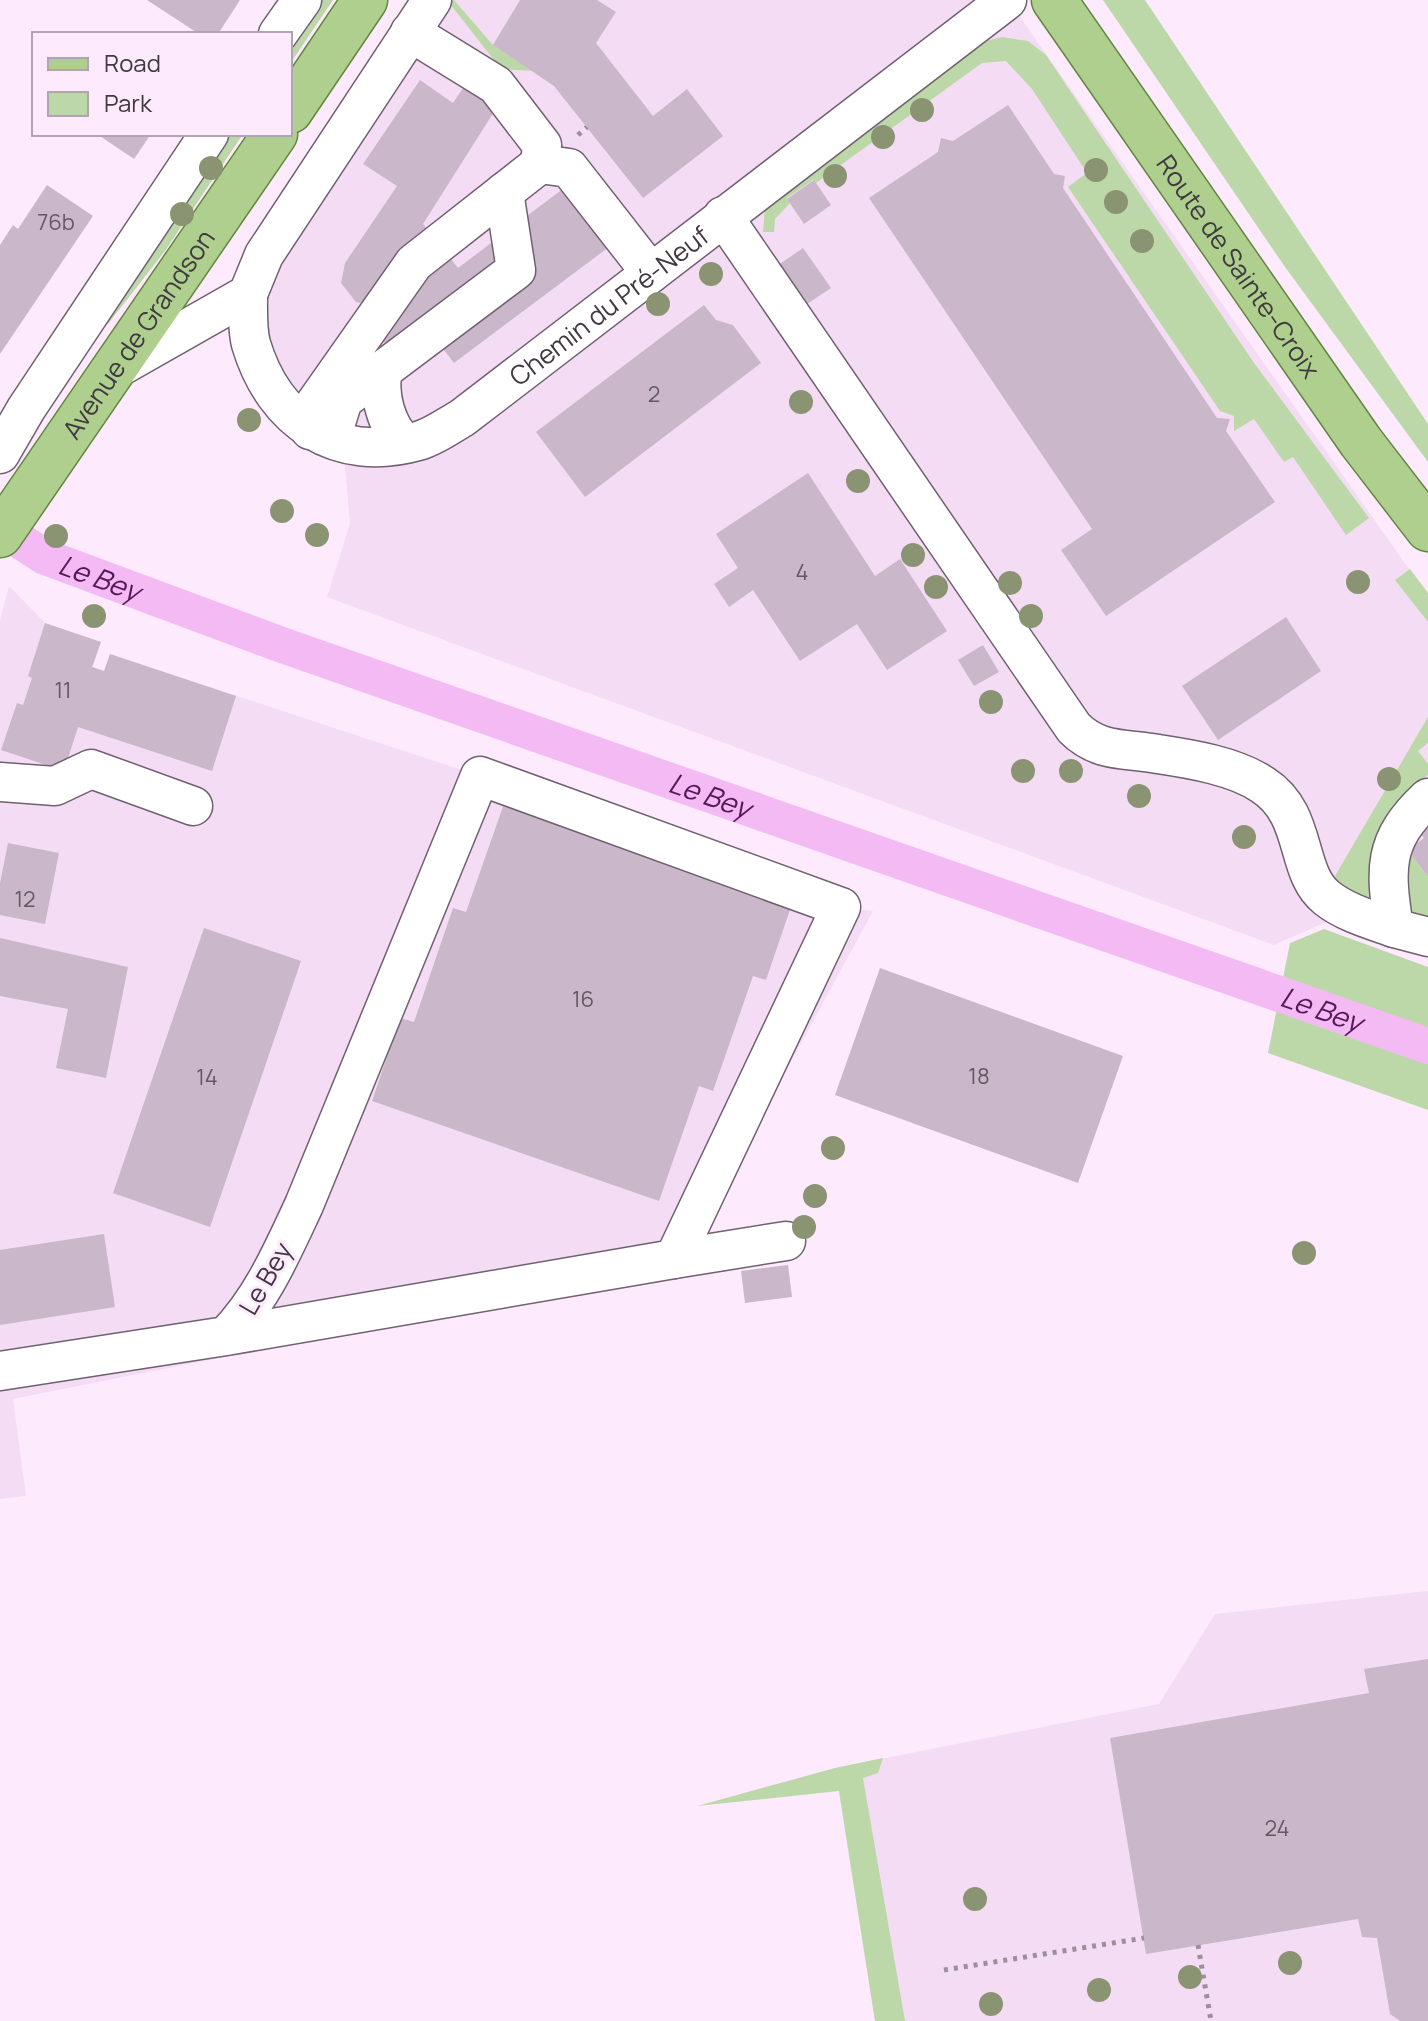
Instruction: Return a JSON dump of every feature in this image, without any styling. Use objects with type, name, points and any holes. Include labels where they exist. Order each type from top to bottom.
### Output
[{"type":"main road","points":[[292,108],[365,0]]},
{"type":"main road","name":"Route de Sainte-Croix","points":[[1054,0],[1361,442],[1428,529]]},
{"type":"main road","name":"Avenue de Grandson","points":[[0,535],[274,136]]},
{"type":"street","points":[[279,32],[302,0]]},
{"type":"street","points":[[391,445],[320,434],[291,416],[265,381],[250,340],[248,294],[264,255],[432,0]]},
{"type":"street","name":"Chemin du Pré-Neuf","points":[[391,445],[420,441],[462,418],[1007,0]]},
{"type":"street","points":[[410,32],[496,85],[542,145],[540,164]]},
{"type":"street","points":[[38,482],[16,459],[0,454],[26,409],[208,136]]},
{"type":"street","points":[[320,434],[312,408],[414,263],[540,164],[569,168],[651,273]]},
{"type":"street","points":[[320,434],[348,396],[516,270],[504,192]]},
{"type":"street","points":[[723,216],[1074,728],[1100,748],[1157,754],[1235,772],[1260,782],[1279,796],[1288,810],[1310,873],[1325,897],[1350,912],[1411,933]]},
{"type":"street","points":[[116,369],[248,294]]},
{"type":"street","points":[[384,369],[380,380],[395,437],[391,445]]},
{"type":"street","points":[[348,396],[363,395],[391,445]]},
{"type":"street","points":[[0,782],[55,786],[91,769],[193,806]]},
{"type":"street","name":"Le Bey","points":[[226,1336],[244,1317],[274,1270],[304,1205],[480,776],[841,907],[674,1259]]},
{"type":"street","points":[[1411,933],[1387,862],[1396,833],[1428,798]]},
{"type":"street","name":"Le Bey","points":[[0,1371],[786,1241]]},
{"type":"path","points":[[944,1970],[1144,1938]]},
{"type":"path","points":[[1198,1945],[1211,2021]]},
{"type":"shaded area","points":[[413,0],[1008,0],[1428,596],[1428,956],[1326,922],[1274,945],[327,597],[350,524],[343,444],[250,340],[276,203]]},
{"type":"shaded area","points":[[9,586],[45,623],[101,642],[93,667],[104,671],[110,654],[480,776],[840,907],[873,911],[680,1266],[13,1399],[26,1496],[0,1499],[0,621]]},
{"type":"shaded area","points":[[1428,1591],[1428,2021],[875,2021],[835,1768],[1159,1704],[1215,1614]]},
{"type":"green space","points":[[319,0],[333,0],[292,61],[292,40]]},
{"type":"green space","points":[[447,0],[454,0],[493,45],[533,71],[501,69]]},
{"type":"green space","points":[[1103,0],[1145,0],[1428,424],[1428,462],[1285,267]]},
{"type":"green space","points":[[1002,37],[1028,41],[1046,55],[1254,363],[1369,518],[1346,535],[1293,457],[1284,462],[1254,419],[1234,431],[1234,416],[1220,411],[1068,187],[1087,173],[1032,89],[1006,61],[982,63],[816,183],[813,180],[787,198],[790,203],[775,219],[774,232],[763,232],[765,207],[978,43]]},
{"type":"green space","points":[[228,136],[242,136],[165,251],[108,324],[99,324]]},
{"type":"green space","points":[[1410,569],[1428,593],[1428,622],[1395,580]]},
{"type":"green space","points":[[1428,717],[1428,743],[1418,751],[1428,764],[1428,775],[1397,804],[1381,831],[1376,845],[1372,903],[1343,893],[1335,876]]},
{"type":"green space","points":[[1408,850],[1428,877],[1428,922],[1411,916]]},
{"type":"green space","points":[[1324,929],[1428,967],[1428,1110],[1268,1053],[1290,943]]},
{"type":"green space","points":[[883,1758],[878,1773],[863,1778],[905,2021],[875,2021],[839,1791],[697,1806]]},
{"type":"building","points":[[147,0],[240,0],[219,32],[196,32]]},
{"type":"building","points":[[520,0],[597,0],[616,12],[596,43],[653,116],[687,89],[723,136],[643,198],[554,86],[493,45]]},
{"type":"building","points":[[420,80],[453,103],[465,85],[497,107],[423,224],[458,268],[572,182],[617,241],[454,363],[421,320],[393,341],[378,343],[370,305],[356,302],[341,283],[345,263],[397,186],[363,164]]},
{"type":"building","points":[[1008,105],[1054,174],[1065,176],[1063,188],[1217,418],[1230,419],[1226,431],[1275,502],[1106,616],[1061,550],[1092,529],[869,198],[938,152],[941,138],[953,141]]},
{"type":"building","points":[[100,136],[150,136],[134,159]]},
{"type":"building","points":[[814,180],[831,205],[804,224],[787,199]]},
{"type":"building","points":[[47,185],[93,216],[0,354],[0,245],[13,225],[18,229]]},
{"type":"building","points":[[803,248],[831,288],[804,306],[777,266]]},
{"type":"building","points":[[704,305],[716,320],[733,325],[761,363],[585,497],[536,432]]},
{"type":"building","points":[[808,473],[875,576],[900,559],[947,631],[887,670],[857,624],[800,661],[753,590],[729,607],[714,584],[738,568],[716,534]]},
{"type":"building","points":[[1286,617],[1321,671],[1218,740],[1182,686]]},
{"type":"building","points":[[45,623],[101,642],[92,667],[104,671],[110,654],[236,696],[212,771],[78,727],[64,771],[1,750],[17,703],[23,705],[32,678],[28,676]]},
{"type":"building","points":[[983,645],[999,672],[974,686],[958,660]]},
{"type":"building","points":[[506,798],[794,898],[766,980],[753,976],[713,1091],[699,1086],[659,1201],[372,1101],[400,1018],[414,1022],[453,908],[466,912]]},
{"type":"building","points":[[1428,818],[1428,877],[1408,850],[1424,838],[1416,827]]},
{"type":"building","points":[[8,843],[59,853],[45,924],[0,915],[0,883]]},
{"type":"building","points":[[204,928],[301,961],[210,1227],[113,1193]]},
{"type":"building","points":[[0,938],[128,967],[106,1078],[56,1068],[68,1009],[0,996]]},
{"type":"building","points":[[880,968],[1123,1056],[1078,1183],[835,1095]]},
{"type":"building","points":[[104,1234],[115,1307],[0,1325],[0,1250]]},
{"type":"building","points":[[788,1265],[792,1297],[745,1303],[741,1271]]},
{"type":"building","points":[[1428,1659],[1428,2021],[1400,2021],[1390,2014],[1377,1938],[1362,1937],[1358,1919],[1146,1954],[1110,1738],[1369,1693],[1364,1669]]},
{"type":"waterway","name":"Le Bey","points":[[0,528],[45,557],[282,645],[1428,1046]]}]
